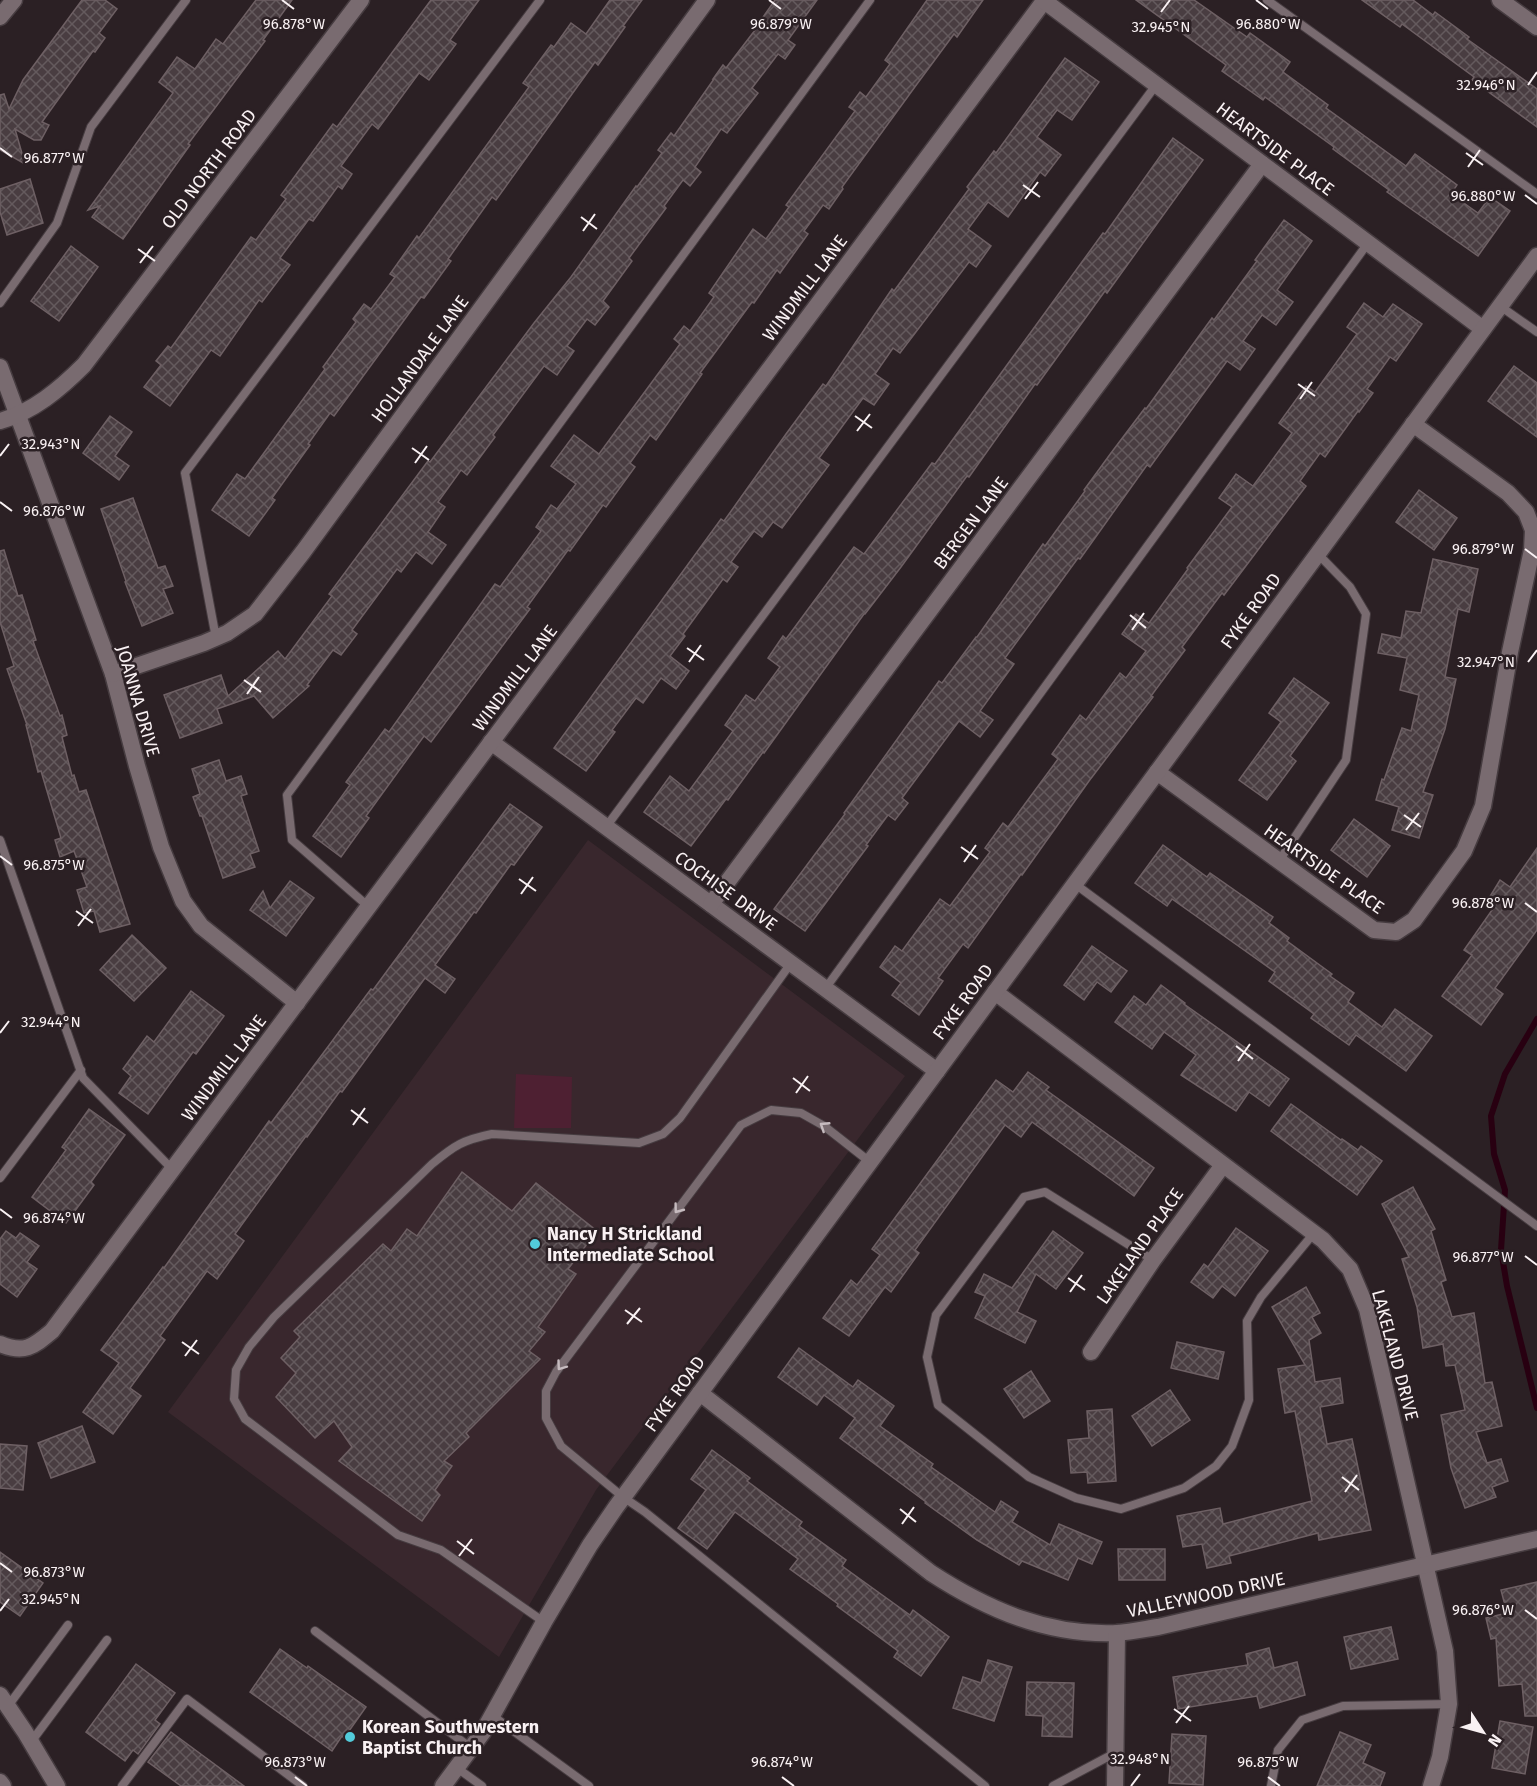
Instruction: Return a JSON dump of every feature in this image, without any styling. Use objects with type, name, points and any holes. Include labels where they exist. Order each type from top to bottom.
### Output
[{"type":"street","points":[[0,17],[14,0]]},
{"type":"street","name":"OLD NORTH ROAD","points":[[0,421],[17,416],[58,389],[84,365],[361,0]]},
{"type":"street","name":"HOLLANDALE LANE","points":[[113,675],[216,638],[255,614],[707,0]]},
{"type":"street","name":"WINDMILL LANE","points":[[0,1344],[12,1349],[27,1349],[52,1331],[1043,0]]},
{"type":"street","name":"HEARTSIDE PLACE","points":[[1043,0],[1483,329]]},
{"type":"street","points":[[1500,0],[1537,27]]},
{"type":"street","name":"BERGEN LANE","points":[[711,904],[1262,164]]},
{"type":"street","name":"FYKE ROAD","points":[[443,1786],[493,1716],[544,1622],[590,1545],[624,1497],[1537,256]]},
{"type":"street","name":"JOANNA DRIVE","points":[[0,367],[113,675],[160,847],[183,901],[201,926],[297,1003]]},
{"type":"street","name":"HEARTSIDE PLACE","points":[[1157,772],[1374,930],[1396,932],[1414,920],[1464,851],[1483,806],[1510,652],[1532,550],[1533,530],[1526,512],[1508,492],[1413,424]]},
{"type":"street","name":"COCHISE DRIVE","points":[[491,742],[937,1071]]},
{"type":"street","name":"LAKELAND DRIVE","points":[[995,992],[1323,1240],[1350,1269],[1367,1309],[1446,1651],[1449,1704],[1440,1757],[1431,1786]]},
{"type":"street","name":"LAKELAND PLACE","points":[[1091,1352],[1153,1260],[1223,1165]]},
{"type":"street","name":"VALLEYWOOD DRIVE","points":[[700,1392],[931,1573],[963,1594],[1007,1615],[1044,1626],[1075,1631],[1117,1633],[1158,1627],[1537,1539]]},
{"type":"street","points":[[1115,1786],[1117,1633]]},
{"type":"street","points":[[3,1704],[31,1742],[57,1786]]},
{"type":"street","points":[[0,1782],[3,1786]]},
{"type":"lane","points":[[0,303],[57,223],[91,127],[186,0]]},
{"type":"lane","points":[[216,638],[185,473],[540,0]]},
{"type":"lane","points":[[369,907],[292,840],[287,795],[870,0]]},
{"type":"lane","points":[[1267,0],[1537,194]]},
{"type":"lane","points":[[606,827],[1156,85]]},
{"type":"lane","points":[[825,988],[1368,243]]},
{"type":"lane","points":[[1500,306],[1537,332]]},
{"type":"lane","points":[[1279,861],[1346,760],[1366,614],[1350,587],[1318,554]]},
{"type":"lane","points":[[0,840],[83,1077],[173,1170]]},
{"type":"lane","points":[[1075,884],[1537,1226]]},
{"type":"lane","points":[[544,1622],[441,1551],[398,1535],[245,1419],[234,1399],[236,1370],[249,1347],[274,1317],[432,1164],[454,1146],[473,1138],[492,1134],[639,1143],[663,1134],[680,1118],[791,963]]},
{"type":"lane","points":[[0,1178],[81,1070]]},
{"type":"lane","points":[[870,1162],[825,1126],[801,1113],[771,1110],[741,1125],[556,1372],[546,1390],[546,1418],[561,1446],[985,1786]]},
{"type":"lane","points":[[1153,1260],[1045,1192],[1024,1197],[936,1315],[927,1357],[938,1405],[1029,1477],[1076,1498],[1121,1509],[1184,1488],[1216,1466],[1232,1446],[1249,1400],[1247,1321],[1261,1296],[1314,1233]]},
{"type":"lane","points":[[3,1704],[68,1625]]},
{"type":"lane","points":[[315,1631],[471,1748]]},
{"type":"lane","points":[[31,1742],[107,1640]]},
{"type":"lane","points":[[123,1785],[187,1699],[303,1786]]},
{"type":"lane","points":[[1271,1786],[1278,1750],[1302,1720],[1343,1706],[1449,1704]]},
{"type":"lane","points":[[493,1716],[589,1786]]},
{"type":"lane","points":[[1053,1786],[1116,1752]]},
{"type":"lane","points":[[457,1768],[482,1786]]},
{"type":"shaded area","name":"Nancy H Strickland Intermediate School","points":[[588,840],[905,1076],[596,1490],[499,1657],[168,1412]]},
{"type":"shaded area","points":[[516,1074],[572,1077],[571,1128],[514,1128]]},
{"type":"building","points":[[82,0],[105,0],[117,9],[99,33],[105,38],[95,52],[93,51],[42,122],[49,125],[41,140],[34,140],[15,129],[25,164],[0,150],[0,95],[4,94],[9,109],[23,80]]},
{"type":"building","points":[[256,0],[292,0],[123,239],[92,217],[100,206],[88,210],[173,93],[159,82],[177,57],[195,69],[216,39],[223,44]]},
{"type":"building","points":[[431,0],[479,0],[450,40],[456,44],[429,80],[419,73],[378,129],[372,124],[341,166],[352,174],[342,189],[338,186],[313,221],[309,219],[280,258],[290,265],[262,302],[259,300],[220,356],[211,350],[170,406],[144,387],[161,365],[156,361],[168,346],[171,348],[251,237],[256,240],[286,199],[281,195],[333,124],[337,127]]},
{"type":"building","points":[[610,0],[642,0],[598,65],[595,62],[496,200],[492,197],[448,259],[451,261],[424,298],[421,297],[334,416],[330,413],[272,498],[275,500],[249,536],[212,510],[237,474],[245,479],[325,369],[323,367],[356,322],[353,319],[364,304],[371,309],[395,277],[390,274],[529,87],[523,83],[551,45],[554,47],[571,23],[586,34]]},
{"type":"building","points":[[775,0],[817,0],[788,40],[795,45],[785,59],[778,54],[752,88],[758,93],[727,133],[721,129],[695,167],[701,172],[690,186],[683,180],[664,206],[666,208],[629,258],[632,261],[603,301],[609,307],[595,325],[587,319],[567,346],[574,351],[557,375],[544,366],[493,435],[495,437],[467,475],[461,470],[438,502],[445,507],[428,532],[446,545],[432,564],[416,552],[401,572],[397,569],[352,630],[357,634],[341,655],[333,650],[307,685],[309,686],[273,718],[254,696],[217,709],[222,723],[180,738],[164,695],[221,675],[228,696],[278,651],[285,659],[332,596],[329,594],[428,461],[430,462],[571,277],[662,153],[658,150],[671,133],[674,136],[723,65],[726,68]]},
{"type":"building","points":[[927,0],[983,0],[957,37],[954,34],[917,84],[842,187],[843,189],[829,209],[823,205],[804,231],[808,234],[780,273],[777,270],[754,303],[752,302],[700,373],[702,374],[656,440],[650,435],[630,463],[635,467],[606,507],[603,505],[570,551],[568,550],[527,607],[530,609],[431,742],[424,736],[366,816],[369,818],[341,857],[313,836],[350,785],[346,782],[385,729],[389,732],[495,584],[500,587],[541,531],[536,527],[551,505],[557,509],[576,484],[551,466],[574,435],[599,454],[680,344],[674,339],[684,326],[690,331],[714,297],[709,293],[753,229],[766,239],[789,207],[786,205],[855,111],[849,107],[860,92],[866,97],[890,64],[885,60]]},
{"type":"building","points":[[1136,0],[1194,0],[1247,37],[1250,33],[1290,62],[1283,72],[1328,105],[1326,108],[1406,166],[1415,154],[1457,185],[1451,194],[1478,213],[1490,197],[1510,211],[1478,256],[1387,192],[1389,190],[1333,149],[1334,147],[1265,97],[1263,100],[1222,71],[1226,65]]},
{"type":"building","points":[[1362,0],[1413,0],[1433,15],[1435,12],[1469,37],[1467,39],[1537,89],[1537,127],[1472,80],[1474,77],[1402,24],[1400,27]]},
{"type":"building","points":[[1065,58],[1099,82],[1072,120],[1057,110],[1037,137],[1061,155],[1045,176],[1040,172],[1008,217],[988,202],[968,229],[991,246],[976,267],[969,262],[900,353],[893,348],[875,374],[889,384],[874,405],[863,398],[819,458],[829,465],[782,528],[773,522],[762,537],[754,531],[731,562],[738,567],[727,582],[723,579],[670,656],[689,671],[676,689],[661,678],[643,703],[636,698],[612,730],[615,732],[586,771],[554,748],[721,519],[724,521],[823,384],[826,386],[892,289],[894,291],[969,189],[967,187],[994,151],[996,153]]},
{"type":"building","points":[[1173,138],[1203,160],[1107,293],[1105,291],[1037,385],[1035,384],[969,477],[967,476],[864,614],[728,800],[726,799],[691,846],[644,812],[670,776],[689,791],[733,731],[725,725],[746,695],[755,701],[780,667],[768,658],[783,636],[786,639],[854,547],[864,554],[932,463],[935,464]]},
{"type":"building","points":[[30,179],[43,223],[7,235],[0,212],[0,189]]},
{"type":"building","points":[[1284,220],[1312,241],[1277,290],[1293,302],[1276,325],[1262,315],[1243,341],[1255,349],[1240,370],[1227,361],[1150,467],[1147,465],[1005,658],[1014,664],[980,711],[993,720],[980,737],[959,721],[902,798],[908,803],[895,820],[888,815],[805,931],[774,909],[845,814],[939,681],[942,683],[1212,318],[1214,320]]},
{"type":"building","points":[[71,246],[98,267],[59,321],[31,301]]},
{"type":"building","points":[[1364,303],[1383,317],[1393,304],[1422,324],[1396,361],[1390,357],[1367,389],[1373,393],[1325,457],[1320,453],[1300,481],[1306,486],[1182,647],[1185,650],[1151,696],[1153,697],[968,948],[963,944],[938,978],[943,981],[919,1015],[892,995],[901,983],[880,967],[895,946],[902,951],[940,899],[950,906],[990,852],[985,848],[1003,823],[1008,827],[1058,759],[1052,754],[1080,715],[1086,720],[1120,673],[1126,678],[1146,651],[1122,634],[1136,614],[1149,623],[1188,569],[1232,507],[1219,498],[1236,474],[1253,486],[1292,433],[1279,423],[1306,386],[1315,392],[1357,334],[1347,327]]},
{"type":"building","points":[[1514,366],[1537,383],[1537,437],[1488,401]]},
{"type":"building","points":[[110,416],[132,432],[115,456],[129,466],[119,480],[83,453]]},
{"type":"building","points":[[1419,490],[1457,518],[1434,550],[1396,522]]},
{"type":"building","points":[[133,498],[158,568],[165,566],[173,586],[163,589],[173,613],[142,626],[101,509]]},
{"type":"building","points":[[4,550],[18,596],[22,595],[36,640],[33,641],[60,716],[62,715],[67,735],[62,737],[72,776],[74,775],[79,792],[86,790],[130,924],[100,932],[94,911],[84,913],[77,890],[87,887],[74,851],[60,857],[55,840],[61,838],[41,771],[38,772],[27,725],[7,669],[14,666],[0,622],[0,551]]},
{"type":"building","points":[[1433,559],[1478,569],[1469,612],[1458,609],[1445,677],[1456,679],[1445,729],[1423,792],[1433,795],[1419,838],[1392,830],[1399,807],[1376,800],[1402,728],[1411,731],[1419,695],[1400,690],[1407,658],[1378,653],[1382,634],[1401,638],[1406,611],[1421,613]]},
{"type":"building","points":[[1294,678],[1329,703],[1290,756],[1296,761],[1267,800],[1239,780],[1281,722],[1269,713]]},
{"type":"building","points":[[219,760],[226,781],[241,776],[247,794],[241,796],[259,851],[250,854],[255,867],[223,878],[202,816],[200,816],[193,797],[200,794],[192,769]]},
{"type":"building","points":[[510,804],[542,827],[514,865],[511,864],[435,965],[455,979],[445,993],[425,978],[342,1092],[340,1091],[306,1136],[235,1234],[244,1241],[217,1279],[207,1271],[160,1336],[165,1340],[130,1388],[141,1396],[113,1434],[83,1412],[119,1363],[101,1350],[164,1268],[269,1121],[271,1123],[371,989],[373,990]]},
{"type":"building","points":[[1354,819],[1390,846],[1367,877],[1331,850]]},
{"type":"building","points":[[1163,845],[1207,877],[1210,873],[1273,917],[1269,923],[1289,938],[1287,941],[1354,993],[1348,1002],[1382,1027],[1395,1009],[1432,1036],[1406,1071],[1356,1035],[1349,1045],[1311,1018],[1314,1014],[1269,981],[1275,972],[1172,899],[1167,906],[1135,883]]},
{"type":"building","points":[[1537,848],[1537,930],[1495,988],[1503,994],[1481,1025],[1442,996],[1472,955],[1464,950],[1497,903],[1489,898],[1500,880],[1510,887]]},
{"type":"building","points":[[290,881],[314,898],[286,936],[250,910],[263,891],[270,908]]},
{"type":"building","points":[[132,935],[166,968],[134,1001],[100,970]]},
{"type":"building","points":[[1092,946],[1127,971],[1111,992],[1097,982],[1084,1000],[1064,985]]},
{"type":"building","points":[[1161,985],[1289,1079],[1269,1106],[1249,1092],[1236,1111],[1181,1075],[1196,1055],[1164,1032],[1152,1049],[1115,1022],[1134,996],[1146,1005]]},
{"type":"building","points":[[191,991],[224,1016],[196,1054],[193,1052],[148,1114],[119,1093],[131,1076],[123,1069],[147,1036],[154,1042]]},
{"type":"building","points":[[1028,1072],[1049,1087],[1046,1090],[1154,1168],[1134,1196],[1032,1122],[1021,1137],[1005,1125],[915,1250],[919,1253],[891,1292],[885,1287],[849,1336],[823,1318],[851,1280],[857,1285],[880,1255],[872,1249],[996,1080],[1013,1092]]},
{"type":"building","points":[[1291,1104],[1341,1140],[1358,1150],[1361,1146],[1382,1161],[1357,1195],[1271,1131]]},
{"type":"building","points":[[89,1109],[125,1135],[91,1182],[94,1185],[66,1223],[32,1197],[66,1150],[62,1147]]},
{"type":"building","points":[[462,1172],[512,1211],[536,1183],[597,1231],[568,1269],[576,1274],[538,1327],[545,1332],[529,1351],[540,1359],[466,1433],[469,1437],[444,1461],[452,1466],[435,1490],[440,1495],[422,1521],[339,1461],[352,1447],[334,1421],[315,1438],[276,1397],[296,1373],[281,1358],[300,1337],[294,1331],[383,1244],[391,1251],[407,1229],[417,1236]]},
{"type":"building","points":[[1413,1187],[1435,1229],[1431,1231],[1446,1280],[1441,1282],[1452,1317],[1474,1313],[1485,1383],[1492,1382],[1502,1426],[1476,1432],[1487,1463],[1501,1459],[1508,1481],[1492,1487],[1496,1497],[1465,1508],[1451,1468],[1441,1415],[1465,1410],[1455,1365],[1446,1366],[1443,1344],[1423,1348],[1417,1307],[1402,1259],[1409,1257],[1382,1204]]},
{"type":"building","points":[[1236,1228],[1268,1251],[1235,1296],[1222,1286],[1213,1298],[1191,1282],[1204,1264],[1208,1267]]},
{"type":"building","points":[[6,1231],[16,1238],[20,1233],[39,1246],[27,1262],[37,1269],[17,1297],[0,1284],[0,1239]]},
{"type":"building","points":[[1053,1231],[1083,1253],[1056,1289],[1036,1274],[1017,1312],[1036,1321],[1025,1343],[975,1318],[985,1296],[975,1292],[984,1274],[1012,1288]]},
{"type":"building","points":[[1306,1287],[1320,1313],[1312,1317],[1321,1333],[1309,1340],[1315,1382],[1340,1378],[1343,1403],[1320,1407],[1327,1444],[1352,1439],[1371,1530],[1319,1540],[1318,1533],[1229,1556],[1231,1563],[1207,1568],[1202,1544],[1183,1547],[1177,1516],[1220,1508],[1223,1524],[1312,1501],[1295,1411],[1285,1413],[1278,1369],[1305,1365],[1272,1307]]},
{"type":"building","points":[[1177,1342],[1224,1352],[1218,1379],[1171,1368]]},
{"type":"building","points":[[799,1348],[853,1387],[858,1380],[894,1406],[880,1426],[933,1464],[931,1467],[995,1512],[1001,1501],[1018,1512],[1012,1522],[1050,1545],[1059,1524],[1102,1542],[1092,1564],[1078,1558],[1068,1580],[1022,1561],[1019,1565],[977,1540],[925,1503],[840,1438],[855,1418],[824,1395],[817,1405],[778,1377]]},
{"type":"building","points":[[1031,1371],[1050,1401],[1024,1418],[1004,1389]]},
{"type":"building","points":[[1170,1390],[1190,1420],[1152,1446],[1132,1416]]},
{"type":"building","points":[[1112,1409],[1116,1481],[1088,1483],[1087,1472],[1071,1473],[1068,1440],[1089,1438],[1087,1411]]},
{"type":"building","points":[[82,1426],[95,1462],[51,1478],[38,1443]]},
{"type":"building","points":[[0,1444],[27,1446],[23,1490],[0,1488]]},
{"type":"building","points":[[712,1450],[750,1478],[747,1481],[802,1522],[799,1526],[846,1560],[842,1566],[910,1615],[913,1610],[949,1637],[921,1676],[894,1657],[898,1651],[790,1569],[798,1559],[735,1512],[707,1549],[678,1528],[706,1490],[691,1479]]},
{"type":"building","points":[[1118,1549],[1165,1549],[1165,1580],[1119,1580]]},
{"type":"building","points":[[0,1552],[43,1583],[20,1616],[0,1602]]},
{"type":"building","points":[[1537,1582],[1537,1716],[1525,1716],[1522,1684],[1499,1686],[1496,1638],[1491,1639],[1486,1618],[1507,1613],[1501,1590]]},
{"type":"building","points":[[1391,1627],[1398,1659],[1351,1669],[1344,1637]]},
{"type":"building","points":[[1269,1648],[1274,1668],[1297,1662],[1305,1695],[1260,1708],[1257,1696],[1178,1709],[1173,1677],[1248,1665],[1246,1654]]},
{"type":"building","points":[[280,1649],[366,1707],[332,1751],[250,1692]]},
{"type":"building","points":[[988,1660],[1012,1667],[994,1721],[953,1708],[963,1677],[981,1683]]},
{"type":"building","points":[[136,1664],[175,1693],[155,1720],[160,1724],[138,1754],[133,1750],[125,1761],[86,1732]]},
{"type":"building","points":[[1027,1682],[1074,1683],[1072,1737],[1042,1736],[1043,1716],[1026,1715]]},
{"type":"building","points":[[1500,1721],[1533,1727],[1525,1774],[1492,1768]]},
{"type":"building","points":[[171,1732],[244,1786],[181,1786],[148,1762]]},
{"type":"building","points":[[1340,1732],[1371,1745],[1363,1763],[1385,1773],[1380,1786],[1317,1786]]},
{"type":"building","points":[[1172,1734],[1206,1736],[1203,1785],[1169,1783]]},
{"type":"waterway","points":[[1537,1019],[1505,1074],[1491,1116],[1494,1154],[1505,1190],[1501,1250],[1507,1286],[1537,1408]]},
{"type":"place","name":"Nancy H Strickland Intermediate School","points":[[535,1244]]},
{"type":"place","name":"Korean Southwestern Baptist Church","points":[[350,1737]]}]
